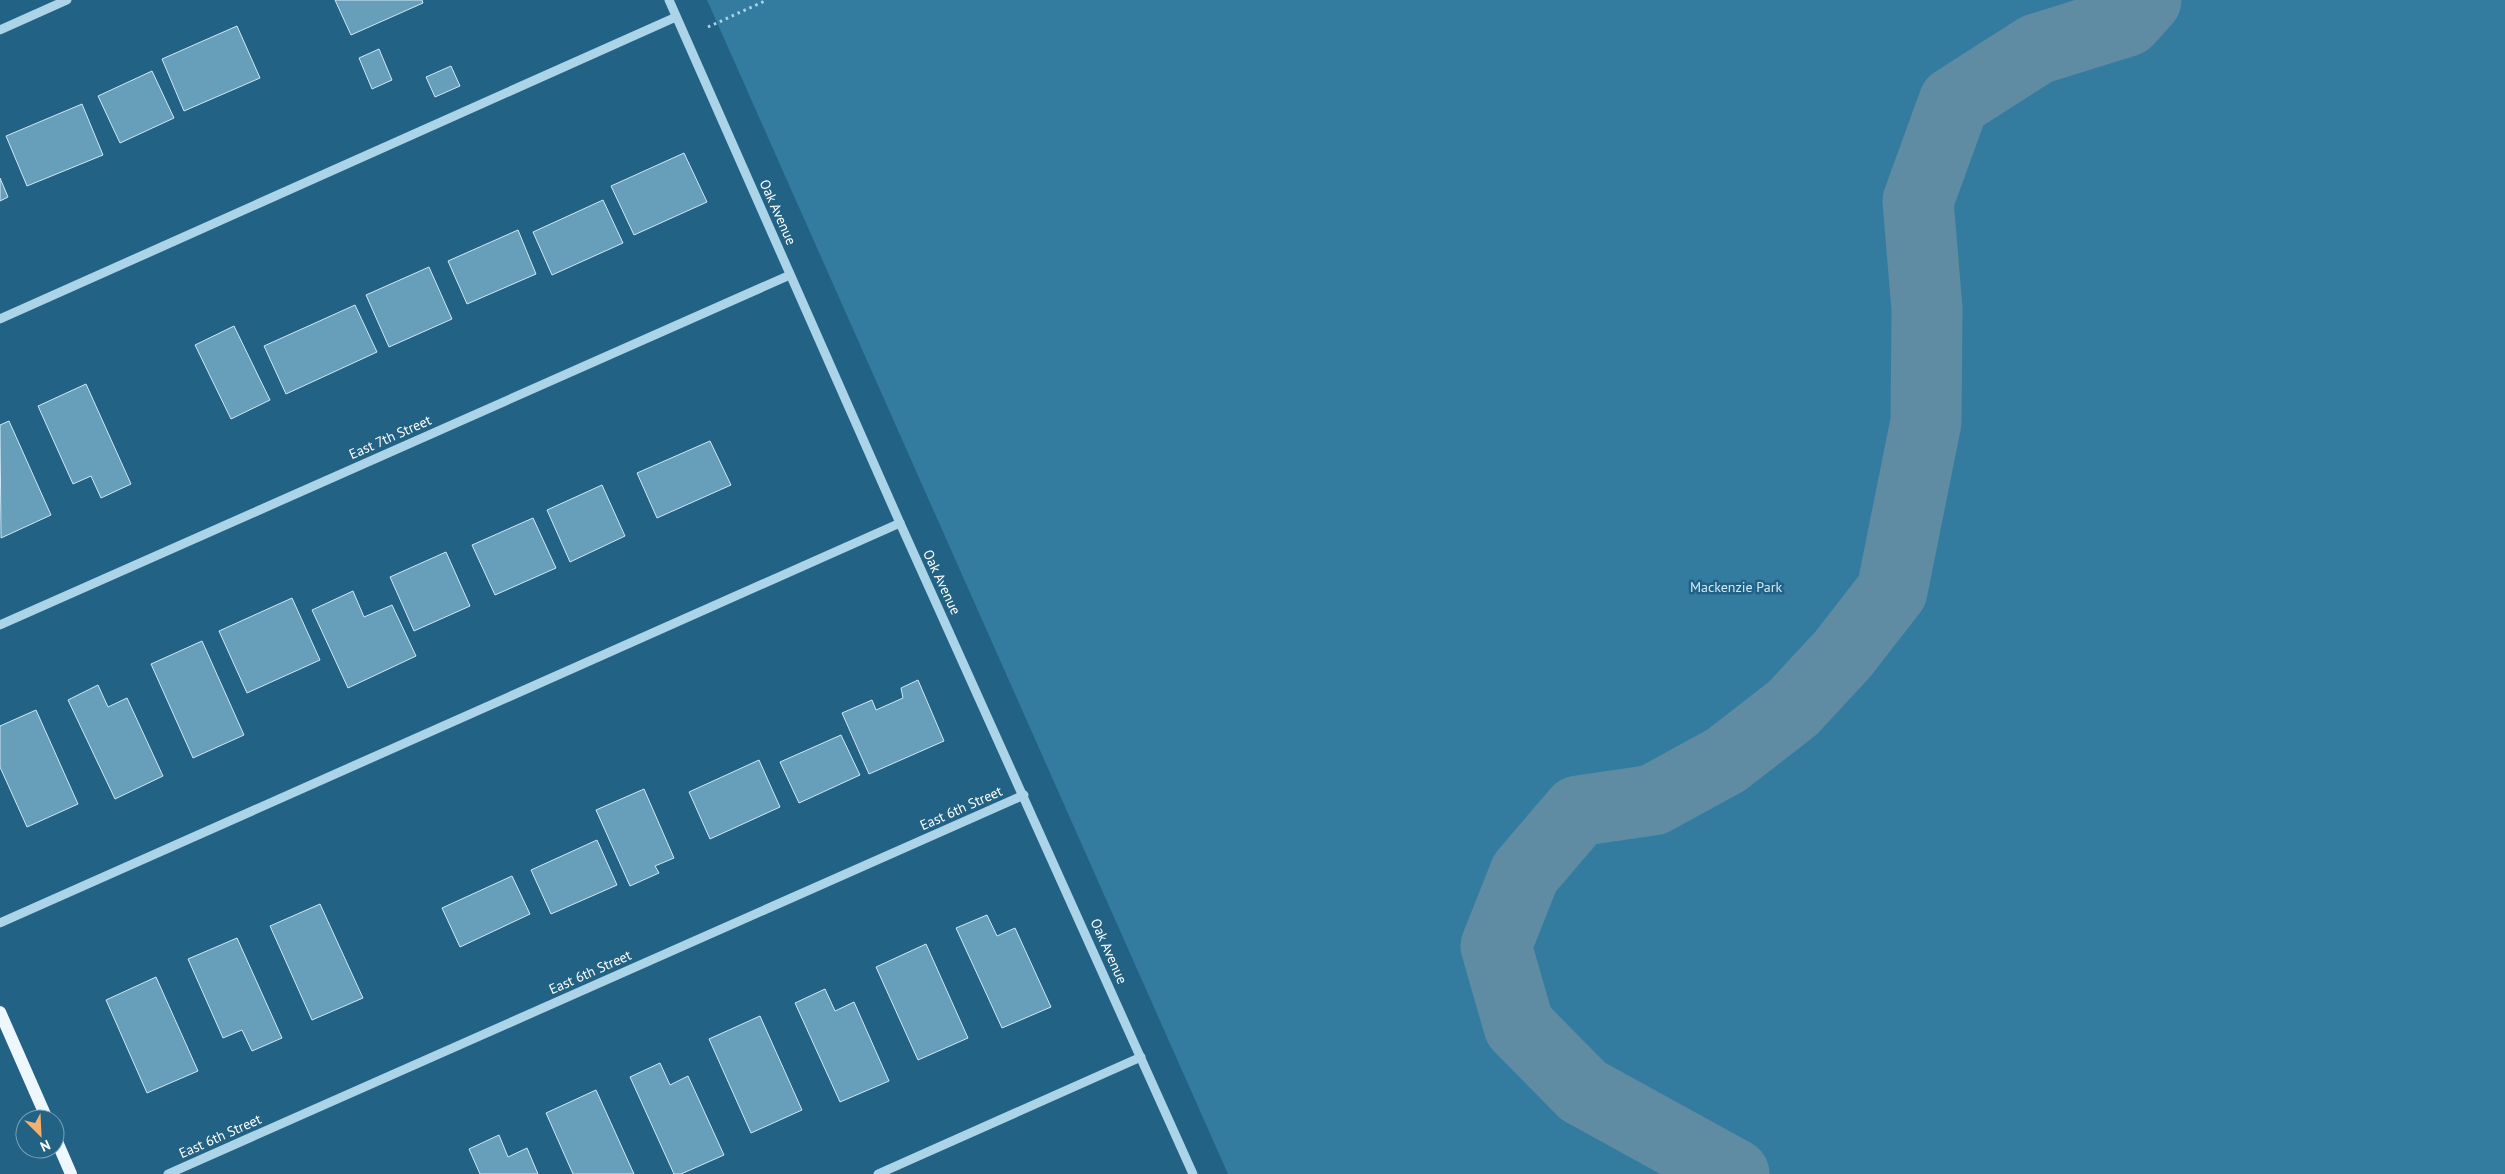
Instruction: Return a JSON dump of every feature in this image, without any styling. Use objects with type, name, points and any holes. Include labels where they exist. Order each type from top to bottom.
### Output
[{"type":"main road","points":[[0,1012],[43,1109]]},
{"type":"main road","points":[[65,1159],[71,1174]]},
{"type":"street","points":[[0,30],[67,0]]},
{"type":"street","name":"Oak Avenue","points":[[669,0],[900,523],[1193,1174]]},
{"type":"street","points":[[0,319],[676,17]]},
{"type":"street","name":"East 7th Street","points":[[0,625],[790,275]]},
{"type":"street","points":[[0,923],[900,523]]},
{"type":"street","name":"East 6th Street","points":[[168,1174],[1024,795]]},
{"type":"street","points":[[878,1174],[1141,1057]]},
{"type":"path","points":[[685,37],[767,0]]},
{"type":"green space","name":"Mackenzie Park","points":[[707,0],[2505,0],[2505,1174],[1228,1174]]},
{"type":"building","points":[[335,0],[422,0],[423,3],[351,35]]},
{"type":"building","points":[[237,26],[260,78],[184,111],[162,59]]},
{"type":"building","points":[[379,49],[392,80],[372,89],[359,58]]},
{"type":"building","points":[[451,66],[460,86],[435,97],[426,77]]},
{"type":"building","points":[[152,71],[174,118],[120,143],[98,96]]},
{"type":"building","points":[[82,104],[103,155],[27,186],[6,136]]},
{"type":"building","points":[[684,153],[707,202],[634,235],[611,186]]},
{"type":"building","points":[[0,178],[8,197],[0,201]]},
{"type":"building","points":[[603,200],[623,243],[552,275],[533,232]]},
{"type":"building","points":[[518,230],[536,274],[467,304],[448,261]]},
{"type":"building","points":[[429,267],[452,319],[389,347],[366,295]]},
{"type":"building","points":[[355,305],[377,352],[286,394],[264,346]]},
{"type":"building","points":[[234,326],[270,400],[231,419],[195,345]]},
{"type":"building","points":[[86,384],[131,484],[101,498],[91,476],[73,484],[38,406]]},
{"type":"building","points":[[9,421],[51,515],[1,538],[0,425]]},
{"type":"building","points":[[710,441],[731,485],[657,518],[637,473]]},
{"type":"building","points":[[602,485],[625,536],[570,562],[547,510]]},
{"type":"building","points":[[533,518],[556,568],[495,595],[472,545]]},
{"type":"building","points":[[446,552],[470,606],[414,631],[390,577]]},
{"type":"building","points":[[353,591],[364,617],[392,605],[416,656],[348,688],[312,610]]},
{"type":"building","points":[[292,598],[320,660],[247,693],[219,631]]},
{"type":"building","points":[[202,641],[244,735],[193,758],[151,664]]},
{"type":"building","points":[[918,680],[944,741],[869,774],[842,713],[872,700],[876,710],[903,698],[901,688]]},
{"type":"building","points":[[98,685],[108,707],[127,698],[163,776],[115,799],[68,700]]},
{"type":"building","points":[[36,710],[78,804],[27,827],[0,767],[0,726]]},
{"type":"building","points":[[841,735],[860,775],[799,803],[780,762]]},
{"type":"building","points":[[759,760],[780,807],[710,839],[689,792]]},
{"type":"building","points":[[644,789],[674,858],[655,866],[659,873],[630,886],[596,810]]},
{"type":"building","points":[[597,840],[617,885],[551,914],[531,870]]},
{"type":"building","points":[[512,876],[530,914],[460,947],[442,908]]},
{"type":"building","points":[[320,904],[363,998],[312,1020],[270,926]]},
{"type":"building","points":[[987,915],[997,936],[1015,928],[1051,1007],[1002,1028],[956,928]]},
{"type":"building","points":[[237,938],[282,1038],[252,1051],[242,1030],[223,1038],[188,959]]},
{"type":"building","points":[[926,944],[968,1038],[918,1060],[876,967]]},
{"type":"building","points":[[156,977],[198,1071],[147,1093],[106,1000]]},
{"type":"building","points":[[825,989],[835,1011],[854,1002],[889,1081],[840,1102],[795,1003]]},
{"type":"building","points":[[760,1016],[802,1110],[751,1133],[709,1039]]},
{"type":"building","points":[[660,1063],[670,1085],[688,1076],[724,1155],[681,1174],[674,1174],[630,1077]]},
{"type":"building","points":[[596,1090],[634,1174],[573,1174],[546,1113]]},
{"type":"building","points":[[499,1135],[508,1157],[527,1148],[538,1174],[480,1174],[469,1149]]},
{"type":"waterway","points":[[1734,1174],[1583,1091],[1519,1026],[1496,946],[1525,873],[1578,811],[1653,800],[1726,760],[1793,708],[1843,654],[1892,591],[1926,422],[1927,309],[1918,201],[1954,102],[2037,49],[2127,21],[2146,0]]}]
